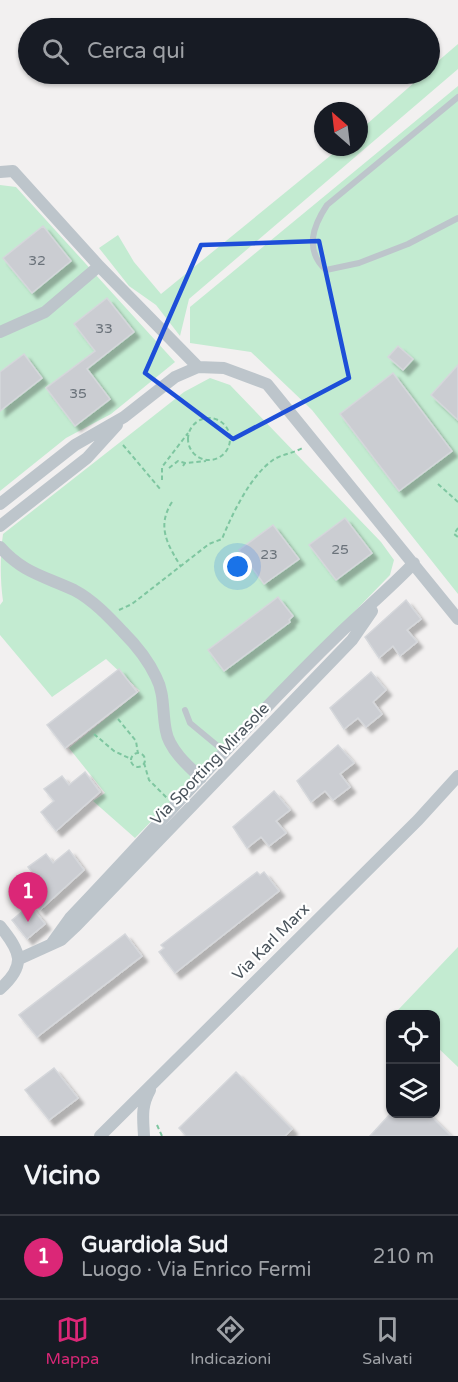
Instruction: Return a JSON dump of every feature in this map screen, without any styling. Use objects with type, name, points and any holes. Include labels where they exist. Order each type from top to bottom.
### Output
[{"type":"street","points":[[0,172],[13,171],[99,266],[198,367]]},
{"type":"street","points":[[0,332],[45,312],[99,266]]},
{"type":"street","points":[[0,504],[75,445],[124,417],[175,376],[198,367],[224,368],[267,384],[458,619]]},
{"type":"street","points":[[0,526],[87,458],[124,417]]},
{"type":"street","name":"Via Sporting Mirasole","points":[[0,547],[12,560],[33,574],[75,591],[93,602],[142,654],[156,677],[162,695],[166,731],[170,741],[183,760],[201,778]]},
{"type":"street","name":"Via Sporting Mirasole","points":[[52,943],[70,918],[201,778],[341,632],[382,597],[414,563]]},
{"type":"street","name":"Via Sporting Mirasole","points":[[19,959],[62,940],[352,640],[382,597]]},
{"type":"street","name":"Via Karl Marx","points":[[103,1134],[418,820],[458,776]]},
{"type":"street","points":[[0,926],[15,948],[19,959],[15,974],[0,989]]},
{"type":"street","points":[[145,1135],[142,1115],[144,1102],[155,1081]]},
{"type":"street","points":[[117,1118],[125,1116],[136,1120],[145,1135]]},
{"type":"lane","points":[[458,97],[327,205],[314,224],[314,248],[317,262],[326,270],[359,263],[408,244],[458,218]]},
{"type":"lane","points":[[185,710],[190,723],[226,753]]},
{"type":"path","points":[[162,480],[162,468],[189,430],[201,419],[210,418],[225,424],[229,432],[229,448],[217,459],[184,465],[178,461],[169,468]]},
{"type":"path","points":[[189,430],[189,447],[200,459],[208,461]]},
{"type":"path","points":[[108,617],[132,604],[209,544],[222,539],[231,517],[261,470],[276,458],[298,451],[314,441]]},
{"type":"path","points":[[123,445],[161,490]]},
{"type":"path","points":[[438,484],[458,502]]},
{"type":"path","points":[[172,502],[166,513],[164,536],[181,567]]},
{"type":"path","points":[[458,528],[454,534],[458,537]]},
{"type":"path","points":[[118,719],[136,741],[138,754]]},
{"type":"path","points":[[94,734],[114,752],[131,759]]},
{"type":"path","points":[[131,759],[138,754]]},
{"type":"path","points":[[138,754],[143,756],[148,780],[176,806]]},
{"type":"path","points":[[131,759],[132,765],[137,767],[144,763]]},
{"type":"highlighted area","points":[[319,241],[349,378],[233,439],[145,373],[201,245]]},
{"type":"green space","points":[[458,44],[458,69],[368,146],[368,123],[413,84],[440,84],[440,59]]},
{"type":"green space","points":[[458,86],[458,594],[312,410],[251,352],[190,343],[190,307]]},
{"type":"green space","points":[[330,156],[356,156],[189,299],[180,336],[156,305],[129,286],[99,248],[118,235],[134,262],[161,294]]},
{"type":"green space","points":[[0,185],[16,187],[175,362],[111,414],[66,438],[0,491]]},
{"type":"green space","points":[[210,378],[230,385],[381,542],[394,560],[390,575],[135,838],[93,801],[105,793],[69,748],[140,691],[106,659],[52,697],[0,635],[0,605],[3,601],[1,550],[3,534],[184,392]]},
{"type":"green space","points":[[458,947],[458,1067],[440,1050],[440,1010],[398,1010]]},
{"type":"building","points":[[43,226],[71,261],[32,293],[3,258]]},
{"type":"building","points":[[107,298],[134,332],[87,369],[110,399],[75,426],[46,388],[95,351],[74,324]]},
{"type":"building","points":[[398,346],[413,359],[403,370],[388,357]]},
{"type":"building","points":[[24,354],[42,378],[0,411],[0,372]]},
{"type":"building","points":[[458,365],[458,420],[431,395]]},
{"type":"building","points":[[393,373],[452,451],[399,491],[340,414]]},
{"type":"building","points":[[345,518],[372,553],[336,580],[309,545]]},
{"type":"building","points":[[273,525],[299,559],[264,584],[239,550]]},
{"type":"building","points":[[278,597],[293,616],[290,622],[224,671],[208,650]]},
{"type":"building","points":[[406,600],[421,619],[407,630],[417,642],[400,656],[393,646],[379,658],[365,637]]},
{"type":"building","points":[[119,669],[137,692],[65,748],[47,725]]},
{"type":"building","points":[[371,672],[386,690],[373,702],[382,714],[366,727],[358,718],[344,729],[330,708]]},
{"type":"building","points":[[338,745],[354,763],[340,774],[350,787],[333,800],[325,791],[311,802],[297,781]]},
{"type":"building","points":[[85,772],[100,792],[56,831],[41,812],[54,801],[44,789],[62,776],[69,785]]},
{"type":"building","points":[[274,791],[290,810],[276,821],[286,833],[269,846],[261,837],[247,848],[233,827]]},
{"type":"building","points":[[69,850],[84,870],[40,910],[25,890],[38,880],[28,867],[46,854],[53,863]]},
{"type":"building","points":[[257,872],[260,875],[264,872],[279,891],[175,973],[159,952],[164,948],[161,945]]},
{"type":"building","points":[[30,905],[45,924],[27,939],[12,920]]},
{"type":"building","points":[[125,934],[142,956],[37,1037],[19,1015]]},
{"type":"building","points":[[54,1068],[78,1098],[49,1120],[25,1090]]},
{"type":"building","points":[[236,1072],[292,1129],[285,1136],[186,1136],[179,1128]]},
{"type":"building","points":[[386,1118],[433,1118],[451,1136],[370,1136]]},
{"type":"place","name":"Guardiola Sud","points":[[28,922]]}]
